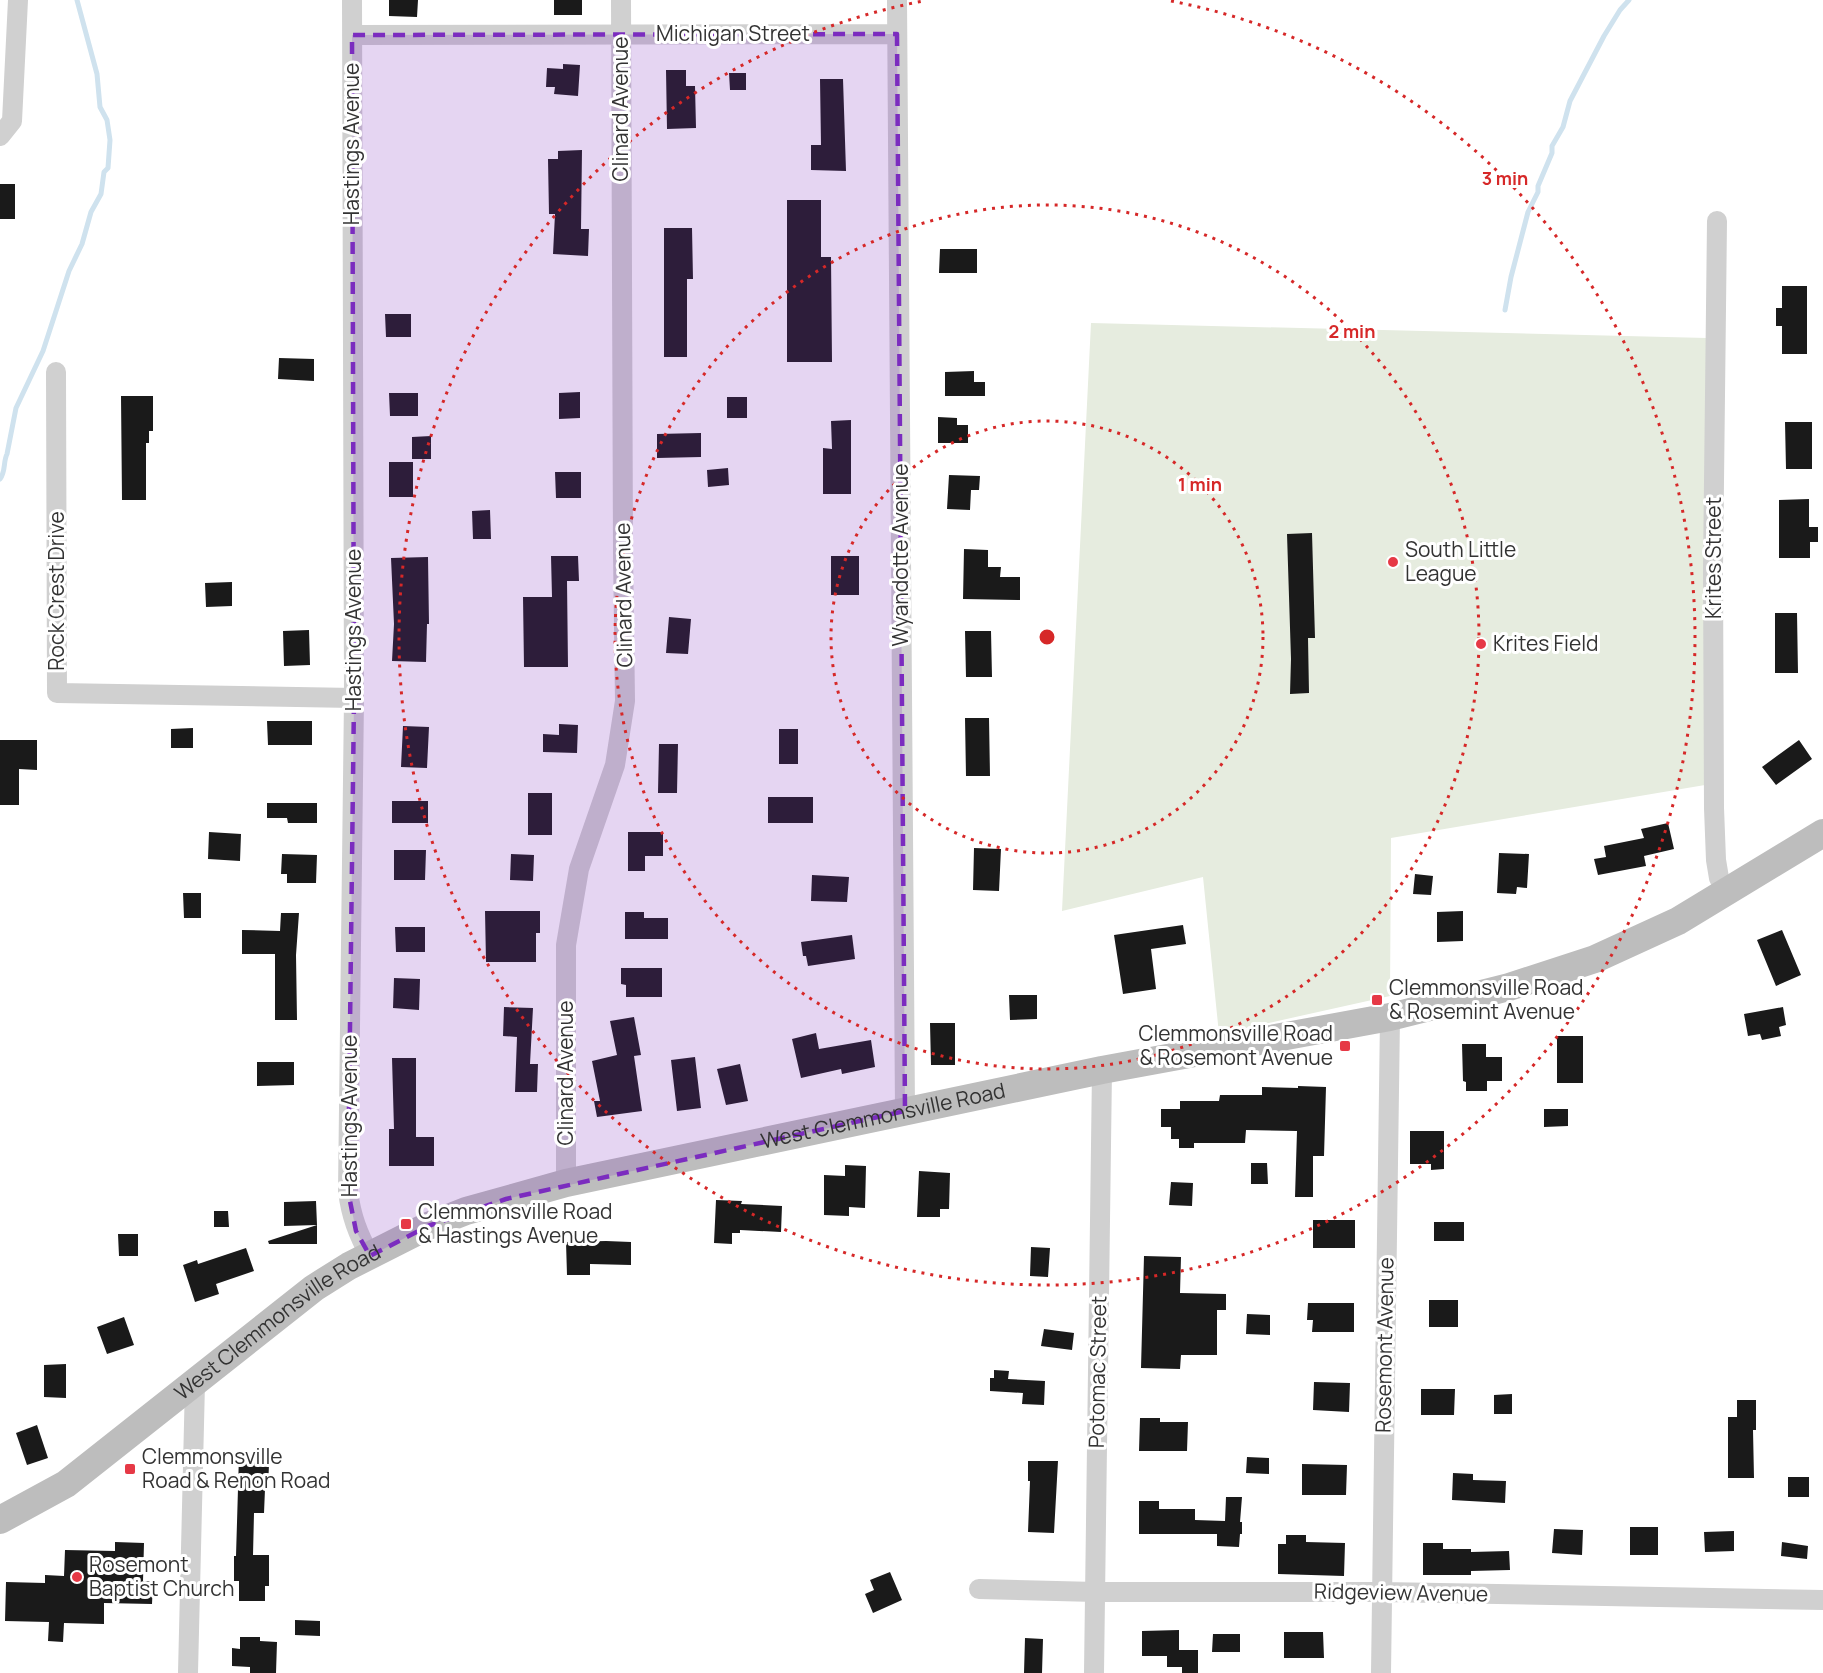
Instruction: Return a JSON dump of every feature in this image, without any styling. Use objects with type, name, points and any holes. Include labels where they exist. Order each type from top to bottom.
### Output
[{"type":"main road","name":"West Clemmonsville Road","points":[[0,1520],[66,1484],[314,1288],[428,1226],[466,1211],[566,1183],[1102,1070],[1390,1017],[1509,987],[1595,959],[1678,921],[1823,833]]},
{"type":"street","points":[[0,136],[12,121],[18,0]]},
{"type":"street","name":"Hastings Avenue","points":[[352,0],[354,698],[348,1191],[356,1231],[370,1256]]},
{"type":"street","name":"Clinard Avenue","points":[[566,1183],[566,945],[579,869],[615,765],[625,701],[622,552],[621,0]]},
{"type":"street","name":"Wyandotte Avenue","points":[[897,0],[905,1111]]},
{"type":"street","name":"Michigan Street","points":[[352,35],[897,34]]},
{"type":"street","name":"Krites Street","points":[[1718,221],[1713,569],[1714,808],[1716,860],[1719,878],[1727,893]]},
{"type":"street","name":"Rock Crest Drive","points":[[56,372],[57,693],[354,698]]},
{"type":"street","name":"Rosemont Avenue","points":[[1381,1673],[1390,1017]]},
{"type":"street","name":"Potomac Street","points":[[1094,1673],[1102,1070]]},
{"type":"street","points":[[188,1673],[195,1383]]},
{"type":"street","name":"Ridgeview Avenue","points":[[979,1589],[1096,1593],[1382,1592],[1823,1600]]},
{"type":"highlighted area","points":[[897,34],[905,1111],[506,1199],[428,1226],[370,1256],[356,1231],[348,1191],[354,698],[352,35]]},
{"type":"shaded area","name":"South Little League","points":[[1091,323],[1707,338],[1705,785],[1391,838],[1390,996],[1219,1034],[1203,877],[1062,911]]},
{"type":"building","points":[[389,0],[418,0],[417,17],[389,16]]},
{"type":"building","points":[[554,0],[582,0],[582,15],[554,15]]},
{"type":"building","points":[[563,64],[580,65],[578,96],[554,94],[555,87],[546,87],[547,68],[563,69]]},
{"type":"building","points":[[666,70],[686,70],[686,86],[695,86],[696,128],[667,129]]},
{"type":"building","points":[[729,73],[746,73],[746,90],[730,90]]},
{"type":"building","points":[[820,79],[843,79],[846,171],[811,170],[811,145],[821,145]]},
{"type":"building","points":[[582,150],[581,229],[589,229],[588,256],[553,254],[555,214],[549,214],[548,159],[558,159],[558,151]]},
{"type":"building","points":[[0,184],[15,184],[15,219],[0,219]]},
{"type":"building","points":[[787,200],[821,200],[821,257],[831,257],[832,362],[787,362]]},
{"type":"building","points":[[664,228],[692,228],[693,279],[687,279],[687,357],[664,357]]},
{"type":"building","points":[[940,249],[977,249],[977,273],[939,273]]},
{"type":"building","points":[[1782,286],[1807,286],[1807,354],[1782,354],[1782,326],[1776,326],[1776,308],[1782,308]]},
{"type":"building","points":[[385,314],[411,314],[411,337],[386,337]]},
{"type":"building","points":[[279,358],[314,359],[314,381],[278,379]]},
{"type":"building","points":[[974,371],[974,382],[985,382],[985,396],[945,396],[945,372]]},
{"type":"building","points":[[580,392],[580,418],[559,419],[559,393]]},
{"type":"building","points":[[389,393],[418,393],[418,416],[390,416]]},
{"type":"building","points":[[121,396],[153,396],[153,431],[149,431],[149,443],[146,443],[146,500],[122,500]]},
{"type":"building","points":[[727,397],[747,397],[747,418],[727,418]]},
{"type":"building","points":[[938,417],[957,418],[957,425],[968,425],[968,443],[938,443]]},
{"type":"building","points":[[851,420],[851,494],[823,494],[823,448],[832,449],[831,421]]},
{"type":"building","points":[[1785,422],[1812,422],[1812,469],[1786,469]]},
{"type":"building","points":[[701,433],[701,457],[657,458],[657,434]]},
{"type":"building","points":[[431,436],[431,459],[412,459],[412,437]]},
{"type":"building","points":[[389,462],[413,462],[413,497],[389,497]]},
{"type":"building","points":[[728,468],[729,485],[708,487],[707,470]]},
{"type":"building","points":[[555,472],[581,472],[581,498],[556,498]]},
{"type":"building","points":[[949,475],[980,476],[979,490],[971,490],[970,510],[947,509]]},
{"type":"building","points":[[1809,499],[1809,527],[1818,527],[1818,542],[1810,542],[1810,558],[1779,558],[1779,500]]},
{"type":"building","points":[[490,510],[491,539],[473,539],[472,511]]},
{"type":"building","points":[[1312,533],[1315,638],[1308,638],[1309,693],[1290,694],[1287,534]]},
{"type":"building","points":[[964,549],[988,550],[988,567],[1001,567],[1000,577],[1020,577],[1020,600],[963,599]]},
{"type":"building","points":[[551,556],[578,556],[579,581],[567,581],[568,667],[524,667],[523,597],[552,597]]},
{"type":"building","points":[[831,556],[859,556],[859,595],[831,595]]},
{"type":"building","points":[[428,557],[429,624],[427,624],[426,662],[392,661],[394,624],[391,558]]},
{"type":"building","points":[[232,582],[232,606],[206,607],[205,583]]},
{"type":"building","points":[[1775,613],[1797,613],[1798,673],[1775,673]]},
{"type":"building","points":[[669,617],[691,619],[688,654],[666,653]]},
{"type":"building","points":[[309,630],[310,665],[284,666],[283,631]]},
{"type":"building","points":[[965,631],[991,631],[992,677],[966,677]]},
{"type":"building","points":[[965,718],[989,718],[990,776],[966,776]]},
{"type":"building","points":[[267,721],[312,721],[312,745],[268,745]]},
{"type":"building","points":[[559,724],[578,725],[577,753],[543,752],[543,734],[559,735]]},
{"type":"building","points":[[403,726],[429,727],[427,768],[401,767]]},
{"type":"building","points":[[193,728],[193,748],[171,748],[171,729]]},
{"type":"building","points":[[779,729],[798,729],[798,764],[779,764]]},
{"type":"building","points":[[0,740],[37,740],[37,770],[19,769],[19,805],[0,805]]},
{"type":"building","points":[[1799,740],[1812,759],[1776,785],[1762,767]]},
{"type":"building","points":[[659,744],[678,744],[677,793],[658,793]]},
{"type":"building","points":[[528,793],[552,793],[552,835],[528,835]]},
{"type":"building","points":[[768,797],[813,797],[813,823],[768,823]]},
{"type":"building","points":[[392,801],[428,801],[428,823],[392,823]]},
{"type":"building","points":[[267,803],[317,803],[317,823],[288,823],[287,818],[267,818]]},
{"type":"building","points":[[1668,823],[1674,849],[1644,856],[1646,866],[1598,875],[1594,859],[1606,857],[1604,846],[1644,838],[1641,829]]},
{"type":"building","points":[[209,832],[241,834],[240,861],[208,859]]},
{"type":"building","points":[[628,832],[663,832],[663,856],[645,856],[645,871],[628,871]]},
{"type":"building","points":[[974,848],[1001,849],[999,891],[973,890]]},
{"type":"building","points":[[394,850],[426,850],[425,880],[394,880]]},
{"type":"building","points":[[1499,853],[1529,854],[1527,888],[1517,887],[1516,894],[1497,893]]},
{"type":"building","points":[[282,854],[317,855],[316,883],[287,883],[287,874],[281,874]]},
{"type":"building","points":[[511,854],[534,855],[533,881],[510,880]]},
{"type":"building","points":[[1415,874],[1433,876],[1431,895],[1413,894]]},
{"type":"building","points":[[812,875],[849,877],[847,902],[811,901]]},
{"type":"building","points":[[183,893],[201,893],[201,918],[184,918]]},
{"type":"building","points":[[485,911],[540,911],[540,933],[536,933],[536,962],[486,962]]},
{"type":"building","points":[[1463,911],[1463,941],[1437,942],[1437,912]]},
{"type":"building","points":[[625,912],[644,912],[644,918],[668,918],[668,939],[625,939]]},
{"type":"building","points":[[281,913],[299,913],[296,955],[297,1020],[275,1020],[275,954],[242,954],[242,930],[280,931]]},
{"type":"building","points":[[1183,925],[1186,944],[1151,949],[1156,989],[1123,994],[1114,935]]},
{"type":"building","points":[[395,927],[425,927],[425,952],[396,952]]},
{"type":"building","points":[[1782,930],[1801,975],[1776,986],[1757,940]]},
{"type":"building","points":[[852,935],[855,959],[808,966],[806,956],[803,956],[801,942]]},
{"type":"building","points":[[621,968],[662,968],[662,997],[626,997],[626,985],[621,984]]},
{"type":"building","points":[[394,978],[420,979],[419,1010],[393,1008]]},
{"type":"building","points":[[1009,995],[1037,995],[1037,1019],[1010,1020]]},
{"type":"building","points":[[504,1007],[533,1008],[530,1064],[538,1064],[537,1092],[515,1092],[517,1037],[503,1036]]},
{"type":"building","points":[[1783,1007],[1786,1025],[1779,1027],[1781,1036],[1762,1040],[1760,1034],[1748,1036],[1744,1014]]},
{"type":"building","points":[[634,1017],[641,1055],[634,1056],[642,1111],[597,1117],[594,1101],[600,1101],[592,1061],[617,1055],[610,1021]]},
{"type":"building","points":[[930,1023],[955,1023],[955,1065],[931,1065]]},
{"type":"building","points":[[816,1033],[819,1049],[871,1040],[875,1067],[842,1074],[841,1069],[801,1078],[792,1039]]},
{"type":"building","points":[[1557,1036],[1583,1036],[1583,1083],[1557,1083]]},
{"type":"building","points":[[1462,1044],[1486,1044],[1486,1057],[1502,1057],[1502,1081],[1487,1081],[1487,1091],[1466,1091],[1466,1082],[1463,1081]]},
{"type":"building","points":[[695,1057],[701,1108],[677,1111],[671,1060]]},
{"type":"building","points":[[392,1058],[416,1058],[416,1137],[434,1137],[434,1166],[389,1166],[389,1129],[394,1129]]},
{"type":"building","points":[[257,1062],[294,1062],[294,1085],[257,1086]]},
{"type":"building","points":[[740,1064],[748,1101],[726,1105],[717,1069]]},
{"type":"building","points":[[1298,1086],[1326,1087],[1324,1156],[1313,1156],[1313,1197],[1295,1197],[1297,1131],[1246,1130],[1245,1143],[1194,1143],[1194,1148],[1179,1148],[1179,1139],[1171,1139],[1171,1127],[1161,1127],[1161,1109],[1180,1109],[1180,1101],[1219,1101],[1220,1095],[1262,1095],[1262,1087],[1298,1088]]},
{"type":"building","points":[[1544,1109],[1568,1109],[1568,1126],[1544,1127]]},
{"type":"building","points":[[1410,1131],[1444,1131],[1444,1169],[1431,1170],[1431,1164],[1410,1164]]},
{"type":"building","points":[[1251,1163],[1267,1163],[1268,1184],[1251,1184]]},
{"type":"building","points":[[845,1165],[866,1166],[865,1208],[849,1207],[849,1216],[824,1215],[824,1175],[845,1176]]},
{"type":"building","points":[[919,1171],[950,1173],[949,1209],[940,1209],[940,1217],[917,1217]]},
{"type":"building","points":[[1171,1182],[1193,1183],[1192,1206],[1169,1205]]},
{"type":"building","points":[[716,1200],[782,1206],[781,1232],[740,1230],[740,1233],[732,1233],[732,1244],[714,1243]]},
{"type":"building","points":[[316,1201],[317,1225],[284,1226],[284,1202]]},
{"type":"building","points":[[214,1211],[228,1211],[229,1227],[214,1227]]},
{"type":"building","points":[[1313,1220],[1355,1220],[1355,1248],[1313,1248]]},
{"type":"building","points":[[1434,1222],[1464,1222],[1464,1241],[1434,1241]]},
{"type":"building","points":[[317,1225],[317,1244],[269,1244],[268,1241]]},
{"type":"building","points":[[118,1234],[138,1234],[138,1256],[119,1256]]},
{"type":"building","points":[[566,1242],[631,1242],[631,1265],[590,1264],[590,1275],[567,1275]]},
{"type":"building","points":[[1031,1247],[1050,1248],[1048,1277],[1030,1276]]},
{"type":"building","points":[[246,1248],[254,1271],[216,1284],[219,1294],[195,1302],[183,1265],[197,1260],[198,1264]]},
{"type":"building","points":[[1144,1256],[1181,1257],[1180,1293],[1226,1294],[1226,1310],[1217,1310],[1217,1355],[1181,1355],[1180,1369],[1141,1368]]},
{"type":"building","points":[[1429,1300],[1458,1300],[1458,1327],[1429,1327]]},
{"type":"building","points":[[1308,1303],[1354,1303],[1354,1332],[1312,1332],[1313,1320],[1307,1320]]},
{"type":"building","points":[[1247,1314],[1270,1315],[1270,1335],[1246,1334]]},
{"type":"building","points":[[124,1317],[134,1345],[107,1354],[97,1327]]},
{"type":"building","points":[[1044,1329],[1074,1333],[1072,1350],[1041,1346]]},
{"type":"building","points":[[66,1364],[66,1398],[44,1397],[44,1365]]},
{"type":"building","points":[[994,1370],[1009,1371],[1008,1379],[1045,1381],[1044,1405],[1022,1404],[1023,1393],[990,1391],[990,1378],[994,1378]]},
{"type":"building","points":[[1314,1382],[1350,1383],[1349,1412],[1313,1410]]},
{"type":"building","points":[[1421,1389],[1455,1389],[1454,1415],[1421,1415]]},
{"type":"building","points":[[1512,1394],[1512,1414],[1494,1414],[1494,1395]]},
{"type":"building","points":[[1737,1400],[1756,1400],[1756,1430],[1753,1430],[1754,1478],[1728,1478],[1728,1417],[1737,1417]]},
{"type":"building","points":[[1140,1418],[1160,1418],[1160,1422],[1188,1422],[1187,1451],[1139,1451]]},
{"type":"building","points":[[37,1425],[48,1458],[27,1465],[16,1433]]},
{"type":"building","points":[[239,1455],[260,1456],[259,1464],[269,1464],[264,1513],[254,1513],[253,1555],[269,1555],[269,1586],[265,1586],[265,1601],[239,1601],[239,1581],[234,1581]]},
{"type":"building","points":[[1247,1457],[1269,1458],[1269,1474],[1246,1473]]},
{"type":"building","points":[[1028,1461],[1058,1461],[1054,1533],[1028,1532],[1030,1481],[1028,1481]]},
{"type":"building","points":[[1302,1464],[1347,1465],[1346,1495],[1302,1495]]},
{"type":"building","points":[[1453,1473],[1473,1474],[1473,1480],[1506,1481],[1505,1503],[1452,1500]]},
{"type":"building","points":[[1788,1477],[1809,1477],[1809,1497],[1788,1497]]},
{"type":"building","points":[[1226,1497],[1242,1497],[1240,1522],[1242,1522],[1242,1534],[1240,1534],[1239,1547],[1217,1546],[1217,1534],[1139,1534],[1139,1501],[1159,1501],[1159,1509],[1195,1509],[1195,1520],[1225,1521]]},
{"type":"building","points":[[1630,1527],[1658,1527],[1658,1555],[1630,1555]]},
{"type":"building","points":[[1554,1529],[1583,1530],[1582,1555],[1552,1553]]},
{"type":"building","points":[[1734,1531],[1734,1551],[1705,1552],[1704,1532]]},
{"type":"building","points":[[1286,1535],[1306,1535],[1306,1542],[1345,1543],[1344,1576],[1278,1574],[1278,1544],[1286,1544]]},
{"type":"building","points":[[115,1542],[144,1543],[143,1581],[153,1581],[152,1604],[104,1603],[104,1624],[64,1623],[63,1642],[48,1641],[49,1622],[5,1621],[6,1582],[45,1583],[45,1575],[64,1576],[65,1550],[115,1551]]},
{"type":"building","points":[[1782,1542],[1808,1546],[1807,1559],[1781,1556]]},
{"type":"building","points":[[1423,1543],[1443,1543],[1443,1549],[1471,1549],[1471,1552],[1509,1551],[1510,1570],[1471,1571],[1471,1575],[1423,1575]]},
{"type":"building","points":[[890,1572],[902,1600],[873,1613],[865,1594],[874,1590],[870,1580]]},
{"type":"building","points":[[295,1620],[320,1621],[320,1636],[295,1635]]},
{"type":"building","points":[[1179,1630],[1179,1650],[1198,1650],[1198,1673],[1182,1673],[1182,1667],[1167,1667],[1167,1656],[1142,1656],[1142,1631]]},
{"type":"building","points":[[1284,1632],[1323,1632],[1324,1658],[1284,1658]]},
{"type":"building","points":[[1213,1634],[1240,1634],[1240,1652],[1212,1652]]},
{"type":"building","points":[[240,1637],[260,1637],[260,1641],[277,1642],[276,1673],[250,1673],[250,1667],[232,1666],[232,1648],[240,1649]]},
{"type":"building","points":[[1025,1638],[1043,1639],[1042,1673],[1024,1673]]},
{"type":"waterway","points":[[0,479],[4,470],[16,408],[43,351],[69,271],[82,244],[91,212],[101,194],[104,172],[108,168],[110,140],[107,120],[100,107],[97,74],[77,0]]},
{"type":"waterway","points":[[1505,310],[1528,212],[1538,192],[1538,186],[1552,153],[1552,146],[1563,127],[1570,101],[1604,36],[1629,0]]},
{"type":"place","name":"South Little League","points":[[1393,562]]},
{"type":"place","name":"Krites Field","points":[[1481,644]]},
{"type":"place","name":"Clemmonsville Road & Rosemint Avenue","points":[[1377,1000]]},
{"type":"place","name":"Clemmonsville Road & Rosemont Avenue","points":[[1345,1046]]},
{"type":"place","name":"Clemmonsville Road & Hastings Avenue","points":[[406,1224]]},
{"type":"place","name":"Clemmonsville Road & Renon Road","points":[[130,1469]]},
{"type":"place","name":"Rosemont Baptist Church","points":[[77,1577]]}]
